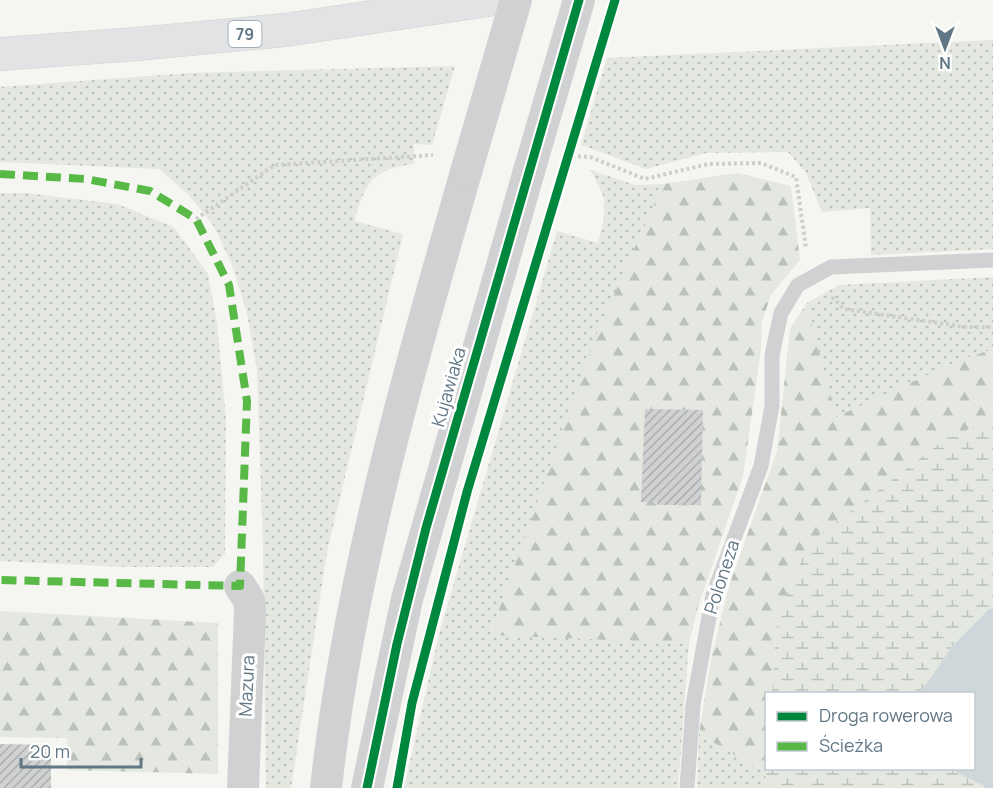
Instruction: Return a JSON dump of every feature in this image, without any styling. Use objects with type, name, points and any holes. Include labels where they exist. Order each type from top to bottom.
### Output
[{"type":"highway","name":"79","points":[[0,54],[285,30],[488,0]]},
{"type":"street","points":[[326,788],[348,639],[385,463],[516,0]]},
{"type":"street","name":"Kujawiaka","points":[[367,788],[407,599],[579,0]]},
{"type":"street","name":"Mazura","points":[[240,586],[249,600],[250,612],[243,788]]},
{"type":"lane","points":[[811,278],[831,267],[993,260]]},
{"type":"lane","name":"Poloneza","points":[[687,788],[693,705],[713,595],[761,466],[772,406],[772,355],[781,314],[798,285],[811,278]]},
{"type":"path","points":[[565,169],[571,147]]},
{"type":"path","points":[[811,278],[844,309],[965,327],[993,327]]},
{"type":"green space","points":[[993,40],[993,249],[871,255],[870,208],[822,212],[806,173],[788,152],[706,153],[646,169],[581,145],[607,58]]},
{"type":"green space","points":[[455,66],[432,145],[414,144],[414,164],[389,170],[373,180],[367,187],[354,221],[403,234],[327,552],[291,788],[266,788],[263,547],[257,370],[247,313],[231,262],[213,225],[189,195],[159,169],[0,162],[0,87],[189,73]]},
{"type":"green space","points":[[591,170],[635,185],[663,184],[538,502],[490,634],[689,643],[678,788],[404,788],[439,634],[557,231],[598,243],[604,218],[604,198]]},
{"type":"green space","points":[[737,173],[791,186],[800,260],[771,295],[762,321],[761,350],[743,476],[698,607],[689,643],[490,635],[596,335],[663,184]]},
{"type":"green space","points":[[0,193],[26,193],[117,204],[174,227],[208,274],[217,323],[226,420],[225,554],[213,567],[125,567],[0,561]]},
{"type":"green space","points":[[993,277],[993,349],[958,361],[835,418],[807,303],[839,285]]},
{"type":"green space","points":[[807,303],[836,417],[958,361],[993,349],[993,419],[944,440],[808,544],[777,618],[772,692],[765,692],[766,773],[699,734],[711,659],[729,586],[777,451],[790,329]]},
{"type":"green space","points":[[993,419],[993,608],[989,609],[953,645],[921,692],[772,692],[777,618],[808,544],[944,440]]},
{"type":"green space","points":[[0,611],[218,623],[218,774],[67,770],[67,738],[0,737]]},
{"type":"green space","points":[[699,734],[766,773],[765,788],[697,788]]},
{"type":"green space","points":[[766,770],[952,770],[984,786],[984,788],[765,788]]},
{"type":"shaded area","points":[[993,608],[993,788],[984,788],[952,770],[975,770],[975,692],[921,692],[953,645],[989,609]]},
{"type":"building","points":[[645,409],[703,410],[701,505],[657,505],[657,502],[641,502]]},
{"type":"building","points":[[0,744],[51,745],[51,788],[0,788]]},
{"type":"marked path","points":[[0,174],[86,179],[150,191],[196,219],[229,285],[247,401],[240,586],[0,580]]},
{"type":"cycle path","points":[[367,788],[397,644],[426,528],[579,0]]},
{"type":"cycle path","points":[[397,788],[412,703],[467,492],[615,0]]}]
